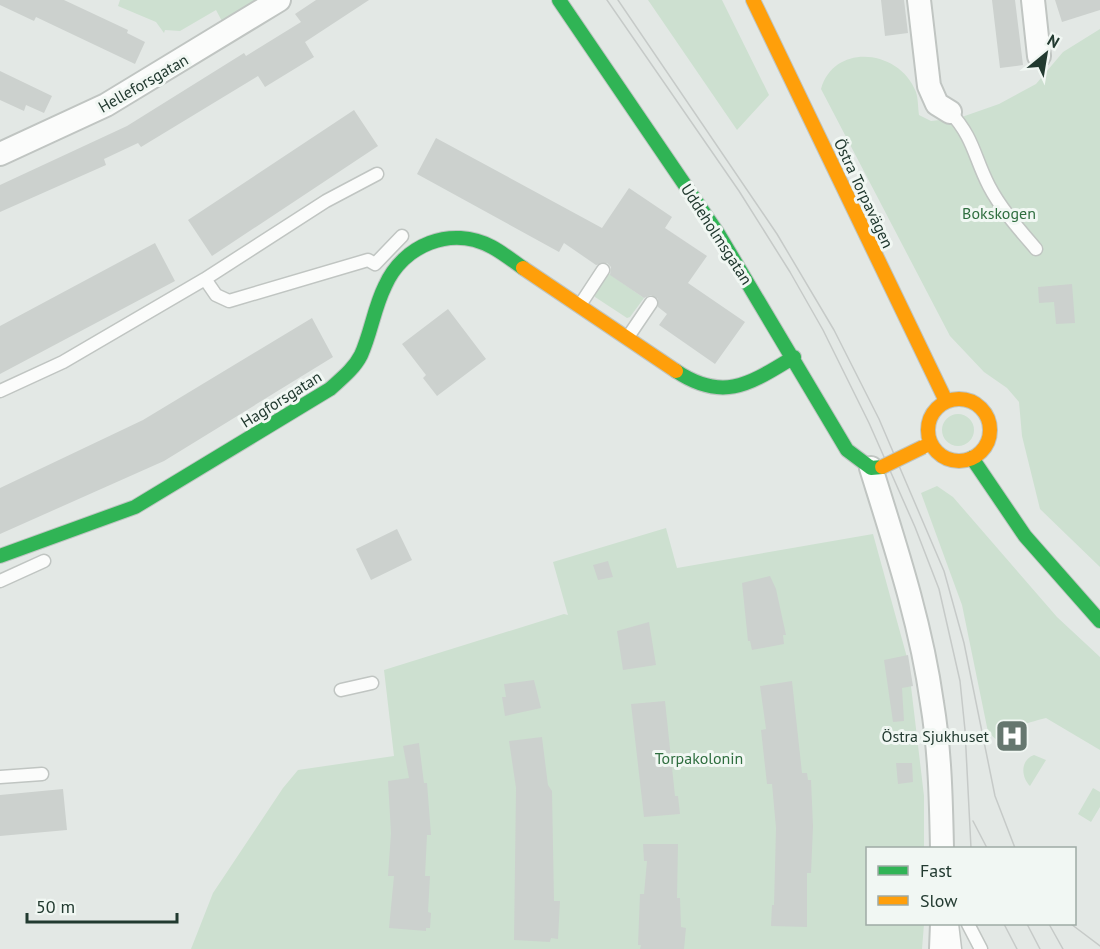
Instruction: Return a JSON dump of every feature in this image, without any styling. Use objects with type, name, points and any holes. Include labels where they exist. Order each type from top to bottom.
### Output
[{"type":"street","name":"Helleforsgatan","points":[[0,154],[106,105],[279,0]]},
{"type":"street","name":"Uddeholmsgatan","points":[[559,0],[719,235],[794,357],[847,450],[876,468]]},
{"type":"street","name":"Östra Torpavägen","points":[[753,0],[946,401]]},
{"type":"street","points":[[919,0],[929,86],[937,104],[950,112]]},
{"type":"street","points":[[1033,0],[1039,56]]},
{"type":"street","name":"Hagforsgatan","points":[[0,556],[135,507],[330,389],[354,366],[361,355],[387,277],[401,259],[417,247],[455,237],[482,242],[508,256],[685,377],[707,389],[721,390],[747,385],[794,357]]},
{"type":"street","points":[[958,398],[970,400],[988,417],[990,429],[988,441],[982,451],[972,458],[960,461],[948,459],[926,445],[928,421],[933,411],[946,401],[958,398]]},
{"type":"street","points":[[926,445],[876,468],[912,605],[932,702],[939,765],[942,847]]},
{"type":"street","points":[[972,458],[1025,536],[1100,621]]},
{"type":"street","points":[[941,949],[942,925]]},
{"type":"lane","points":[[950,112],[969,137],[987,184],[997,200],[1036,249]]},
{"type":"lane","points":[[0,391],[63,362],[205,279],[326,201],[377,174]]},
{"type":"lane","points":[[205,279],[216,295],[229,301],[368,260],[375,264],[402,236]]},
{"type":"lane","points":[[579,306],[603,270]]},
{"type":"lane","points":[[627,338],[651,303]]},
{"type":"lane","points":[[0,581],[44,561]]},
{"type":"lane","points":[[341,690],[372,683]]},
{"type":"lane","points":[[0,777],[42,774]]},
{"type":"lane","points":[[952,925],[955,949]]},
{"type":"lane","points":[[969,925],[981,949]]},
{"type":"green space","points":[[120,0],[257,0],[223,23],[216,10],[180,31],[165,30],[164,33],[156,22],[118,6]]},
{"type":"green space","points":[[648,0],[722,0],[769,95],[737,130]]},
{"type":"green space","name":"Bokskogen","points":[[1100,29],[1100,567],[1040,509],[1022,436],[1019,402],[1007,388],[984,372],[950,336],[821,89],[828,74],[839,64],[853,58],[867,57],[882,60],[896,67],[908,78],[916,92],[919,115],[931,121],[959,118],[999,104],[1036,84],[1063,52]]},
{"type":"green space","points":[[608,273],[644,298],[630,317],[627,318],[595,297],[594,294]]},
{"type":"green space","points":[[958,414],[969,419],[974,430],[969,441],[958,446],[947,441],[942,430],[947,419]]},
{"type":"green space","points":[[937,486],[953,497],[1057,617],[1100,657],[1100,750],[1046,718],[1014,729],[1002,745],[988,732],[962,605],[921,493]]},
{"type":"green space","name":"Torpakolonin","points":[[666,528],[677,568],[873,534],[908,661],[924,796],[924,847],[866,847],[866,925],[924,925],[922,949],[191,949],[213,893],[283,788],[298,770],[394,756],[384,670],[564,614],[568,615],[553,562]]},
{"type":"green space","points":[[1034,755],[1046,760],[1030,786],[1023,769],[1029,757]]},
{"type":"green space","points":[[1093,788],[1100,792],[1100,807],[1091,822],[1078,814]]},
{"type":"building","points":[[0,0],[64,0],[128,30],[127,33],[145,42],[135,64],[36,17],[34,21],[0,5]]},
{"type":"building","points":[[316,0],[369,0],[305,42],[314,57],[265,87],[258,76],[141,147],[138,143],[104,159],[106,165],[0,212],[0,185],[127,126],[244,53],[246,56],[301,22],[295,14]]},
{"type":"building","points":[[881,0],[904,0],[908,33],[885,36]]},
{"type":"building","points":[[992,0],[1015,0],[1023,65],[1000,68]]},
{"type":"building","points":[[1055,0],[1100,0],[1100,10],[1062,22]]},
{"type":"building","points":[[0,71],[52,96],[44,113],[26,105],[24,111],[0,100]]},
{"type":"building","points":[[354,110],[378,146],[212,256],[188,220]]},
{"type":"building","points":[[436,138],[602,228],[629,188],[672,217],[665,228],[707,256],[688,283],[745,322],[715,364],[659,325],[667,314],[658,307],[658,299],[651,295],[644,298],[610,275],[611,267],[607,263],[596,265],[564,243],[559,252],[417,174]]},
{"type":"building","points":[[155,243],[175,281],[0,374],[0,326]]},
{"type":"building","points":[[1072,284],[1075,323],[1056,324],[1054,302],[1039,303],[1038,287]]},
{"type":"building","points":[[448,309],[486,359],[437,396],[423,378],[426,375],[402,344]]},
{"type":"building","points":[[312,318],[333,357],[164,461],[0,534],[0,488],[143,420]]},
{"type":"building","points":[[397,529],[412,560],[371,580],[356,549]]},
{"type":"building","points":[[608,561],[613,577],[598,580],[593,565]]},
{"type":"building","points":[[770,576],[776,589],[786,635],[783,635],[784,644],[752,650],[750,641],[748,641],[742,583]]},
{"type":"building","points":[[649,622],[656,665],[623,670],[617,631]]},
{"type":"building","points":[[908,655],[913,686],[902,688],[904,721],[893,722],[884,660]]},
{"type":"building","points":[[534,680],[541,708],[505,716],[502,697],[506,697],[504,684]]},
{"type":"building","points":[[792,681],[802,773],[807,773],[808,780],[811,780],[813,826],[811,873],[807,873],[807,927],[771,926],[772,905],[774,905],[776,828],[772,784],[767,784],[761,730],[766,729],[760,686]]},
{"type":"building","points":[[665,701],[675,796],[678,796],[680,814],[644,817],[631,704]]},
{"type":"building","points":[[542,737],[548,785],[552,791],[554,901],[560,901],[558,939],[551,938],[550,942],[514,940],[516,788],[509,741]]},
{"type":"building","points":[[419,743],[424,783],[427,783],[431,835],[427,835],[425,876],[430,876],[428,912],[431,913],[430,928],[426,928],[426,931],[389,928],[394,876],[388,876],[391,833],[388,781],[409,778],[403,746]]},
{"type":"building","points":[[896,763],[912,763],[913,782],[898,784]]},
{"type":"building","points":[[63,789],[67,830],[0,836],[0,795]]},
{"type":"building","points":[[643,844],[678,844],[677,898],[680,898],[681,927],[686,928],[684,949],[640,949],[641,945],[638,945],[640,894],[644,894],[647,861],[644,861]]},
{"type":"tram line","points":[[607,0],[739,191],[790,272],[823,330],[869,423],[915,527],[939,589],[960,681],[971,847]]},
{"type":"tram line","points":[[618,0],[777,234],[834,330],[879,419],[944,571],[964,643],[995,796],[1015,847]]},
{"type":"tram line","points":[[973,821],[986,847]]},
{"type":"tram line","points":[[1005,925],[1017,949]]},
{"type":"tram line","points":[[1028,925],[1040,949]]},
{"type":"tram line","points":[[1050,925],[1063,949]]},
{"type":"tram line","points":[[1072,925],[1100,946]]},
{"type":"traffic: fast","points":[[559,0],[719,235],[847,450],[871,468],[882,467]]},
{"type":"traffic: fast","points":[[0,556],[135,507],[330,389],[347,374],[358,360],[385,286],[393,272],[416,250],[430,243],[461,238],[492,247],[523,268]]},
{"type":"traffic: fast","points":[[676,371],[693,381],[709,386],[737,386],[764,375],[794,357]]},
{"type":"traffic: fast","points":[[972,458],[1025,536],[1100,621]]},
{"type":"traffic: slow","points":[[753,0],[946,401]]},
{"type":"traffic: slow","points":[[523,268],[676,371]]},
{"type":"traffic: slow","points":[[953,399],[965,399],[981,408],[988,418],[990,430],[988,442],[981,452],[965,461],[953,461],[942,456],[933,447],[928,436],[928,424],[933,413],[942,404],[953,399]]},
{"type":"traffic: slow","points":[[882,467],[923,447]]},
{"type":"place","name":"Östra Sjukhuset","points":[[1012,736]]}]
